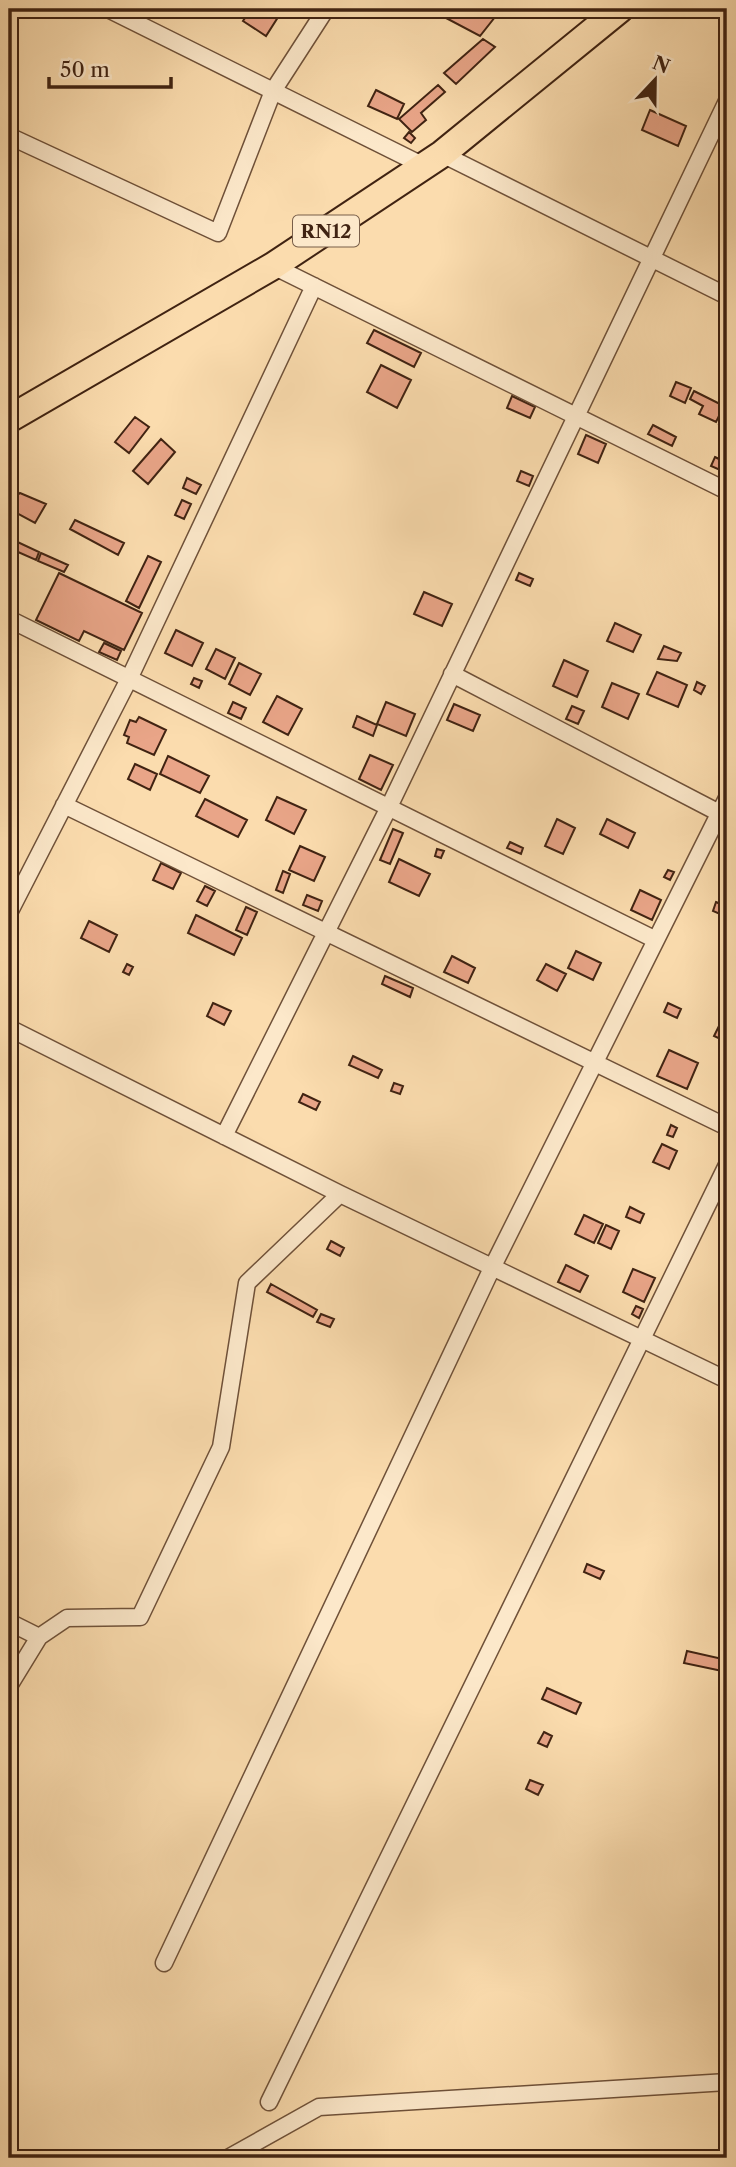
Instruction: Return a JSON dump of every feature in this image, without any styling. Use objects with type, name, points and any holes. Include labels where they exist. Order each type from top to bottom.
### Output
[{"type":"main road","name":"RN12","points":[[9,419],[273,265],[433,160],[620,9]]},
{"type":"street","points":[[108,9],[273,92],[652,258],[727,296]]},
{"type":"street","points":[[9,136],[218,233],[273,92],[326,9]]},
{"type":"street","points":[[224,1136],[388,807],[727,101]]},
{"type":"street","points":[[273,265],[727,491]]},
{"type":"street","points":[[9,913],[129,679],[314,286]]},
{"type":"street","points":[[9,619],[656,940]]},
{"type":"street","points":[[452,674],[724,815]]},
{"type":"street","points":[[163,1963],[492,1269],[656,940],[724,815],[727,798]]},
{"type":"street","points":[[64,805],[727,1127]]},
{"type":"street","points":[[9,1028],[492,1269],[727,1380]]},
{"type":"street","points":[[269,2102],[727,1165]]},
{"type":"street","points":[[9,1686],[39,1637],[67,1618],[140,1617],[221,1447],[247,1283],[340,1194]]},
{"type":"street","points":[[9,1622],[39,1637]]},
{"type":"street","points":[[228,2158],[319,2107],[727,2082]]},
{"type":"building","points":[[251,9],[271,9],[280,14],[266,36],[243,21]]},
{"type":"building","points":[[429,9],[483,9],[495,17],[480,36]]},
{"type":"building","points":[[483,39],[495,47],[456,84],[444,73]]},
{"type":"building","points":[[438,85],[445,92],[421,113],[426,120],[412,132],[399,119]]},
{"type":"building","points":[[376,90],[404,104],[397,119],[368,106]]},
{"type":"building","points":[[650,110],[686,126],[678,146],[642,130]]},
{"type":"building","points":[[409,132],[415,138],[411,143],[404,138]]},
{"type":"building","points":[[374,330],[421,353],[414,367],[367,343]]},
{"type":"building","points":[[381,365],[411,380],[397,408],[367,392]]},
{"type":"building","points":[[676,382],[691,388],[685,403],[670,396]]},
{"type":"building","points":[[694,391],[724,406],[716,422],[699,414],[703,406],[690,399]]},
{"type":"building","points":[[512,396],[535,407],[530,418],[507,408]]},
{"type":"building","points":[[727,408],[727,427],[719,424]]},
{"type":"building","points":[[135,417],[149,427],[129,453],[115,442]]},
{"type":"building","points":[[653,425],[676,437],[672,446],[648,434]]},
{"type":"building","points":[[586,435],[606,444],[598,463],[578,454]]},
{"type":"building","points":[[161,439],[175,452],[148,484],[133,471]]},
{"type":"building","points":[[715,457],[727,463],[727,473],[711,466]]},
{"type":"building","points":[[521,471],[533,476],[529,486],[517,481]]},
{"type":"building","points":[[187,478],[201,485],[196,494],[183,488]]},
{"type":"building","points":[[20,493],[46,504],[35,523],[9,509],[9,502]]},
{"type":"building","points":[[182,500],[191,504],[184,519],[175,515]]},
{"type":"building","points":[[75,520],[124,543],[118,555],[70,529]]},
{"type":"building","points":[[9,538],[39,552],[36,560],[9,548]]},
{"type":"building","points":[[41,553],[68,565],[64,572],[38,561]]},
{"type":"building","points":[[148,556],[161,562],[139,608],[126,601]]},
{"type":"building","points":[[59,573],[142,613],[124,650],[84,631],[79,641],[36,620]]},
{"type":"building","points":[[519,573],[533,579],[530,586],[516,580]]},
{"type":"building","points":[[424,592],[452,604],[442,626],[414,614]]},
{"type":"building","points":[[615,623],[641,635],[633,652],[607,641]]},
{"type":"building","points":[[176,630],[203,643],[192,666],[165,653]]},
{"type":"building","points":[[104,643],[121,651],[117,660],[99,652]]},
{"type":"building","points":[[664,646],[681,653],[677,661],[658,659]]},
{"type":"building","points":[[216,649],[235,658],[225,679],[206,669]]},
{"type":"building","points":[[564,660],[588,671],[577,697],[553,686]]},
{"type":"building","points":[[239,663],[261,674],[250,695],[229,684]]},
{"type":"building","points":[[657,672],[687,685],[678,707],[647,694]]},
{"type":"building","points":[[194,678],[202,681],[199,688],[191,684]]},
{"type":"building","points":[[697,682],[705,686],[701,694],[694,690]]},
{"type":"building","points":[[612,683],[639,694],[628,719],[602,707]]},
{"type":"building","points":[[277,696],[302,709],[288,735],[263,722]]},
{"type":"building","points":[[233,702],[246,708],[241,719],[228,713]]},
{"type":"building","points":[[386,702],[415,714],[406,736],[377,724]]},
{"type":"building","points":[[454,704],[480,715],[473,731],[447,720]]},
{"type":"building","points":[[572,706],[584,711],[578,724],[566,719]]},
{"type":"building","points":[[357,716],[377,725],[373,736],[353,727]]},
{"type":"building","points":[[139,717],[166,730],[154,755],[127,743],[129,737],[124,735],[130,720],[136,722]]},
{"type":"building","points":[[370,755],[393,765],[381,790],[359,779]]},
{"type":"building","points":[[168,756],[209,776],[200,793],[160,774]]},
{"type":"building","points":[[135,764],[157,774],[150,790],[128,779]]},
{"type":"building","points":[[277,797],[306,810],[294,834],[266,820]]},
{"type":"building","points":[[205,799],[247,820],[238,837],[196,816]]},
{"type":"building","points":[[557,819],[575,828],[563,854],[545,846]]},
{"type":"building","points":[[607,819],[635,833],[628,848],[600,834]]},
{"type":"building","points":[[393,829],[403,833],[390,864],[380,860]]},
{"type":"building","points":[[510,842],[523,848],[521,854],[507,848]]},
{"type":"building","points":[[300,846],[325,857],[314,881],[289,870]]},
{"type":"building","points":[[437,849],[444,851],[441,858],[435,856]]},
{"type":"building","points":[[399,859],[430,874],[419,896],[389,882]]},
{"type":"building","points":[[161,863],[181,873],[173,889],[153,880]]},
{"type":"building","points":[[668,870],[674,872],[670,880],[664,877]]},
{"type":"building","points":[[283,871],[290,874],[283,893],[276,890]]},
{"type":"building","points":[[205,886],[215,891],[207,906],[197,901]]},
{"type":"building","points":[[640,890],[661,900],[652,920],[631,910]]},
{"type":"building","points":[[307,895],[322,901],[318,911],[303,905]]},
{"type":"building","points":[[716,902],[727,907],[727,917],[713,911]]},
{"type":"building","points":[[246,907],[257,912],[247,935],[236,930]]},
{"type":"building","points":[[196,915],[242,938],[234,955],[188,933]]},
{"type":"building","points":[[89,921],[117,935],[109,952],[81,938]]},
{"type":"building","points":[[576,951],[601,963],[593,980],[568,968]]},
{"type":"building","points":[[452,956],[475,968],[468,983],[444,972]]},
{"type":"building","points":[[127,964],[133,967],[129,975],[123,972]]},
{"type":"building","points":[[546,964],[566,974],[557,991],[537,980]]},
{"type":"building","points":[[385,976],[413,988],[410,997],[382,984]]},
{"type":"building","points":[[213,1003],[231,1011],[224,1025],[207,1016]]},
{"type":"building","points":[[668,1003],[681,1009],[677,1018],[664,1012]]},
{"type":"building","points":[[722,1020],[727,1023],[727,1042],[714,1036]]},
{"type":"building","points":[[669,1050],[698,1063],[687,1089],[657,1076]]},
{"type":"building","points":[[353,1056],[382,1070],[378,1078],[349,1065]]},
{"type":"building","points":[[394,1083],[403,1086],[400,1094],[391,1091]]},
{"type":"building","points":[[303,1094],[320,1102],[316,1110],[299,1102]]},
{"type":"building","points":[[671,1125],[677,1128],[673,1137],[667,1135]]},
{"type":"building","points":[[662,1144],[677,1151],[669,1169],[653,1162]]},
{"type":"building","points":[[630,1207],[644,1214],[640,1223],[626,1217]]},
{"type":"building","points":[[584,1215],[603,1224],[594,1243],[575,1234]]},
{"type":"building","points":[[606,1225],[619,1231],[611,1249],[598,1243]]},
{"type":"building","points":[[331,1241],[344,1248],[340,1256],[327,1249]]},
{"type":"building","points":[[566,1265],[588,1276],[580,1292],[558,1282]]},
{"type":"building","points":[[633,1269],[655,1278],[644,1302],[623,1292]]},
{"type":"building","points":[[271,1284],[317,1310],[313,1317],[267,1292]]},
{"type":"building","points":[[636,1306],[643,1309],[639,1318],[632,1314]]},
{"type":"building","points":[[321,1314],[334,1319],[330,1327],[317,1322]]},
{"type":"building","points":[[587,1564],[604,1571],[600,1579],[584,1572]]},
{"type":"building","points":[[687,1651],[727,1660],[727,1672],[684,1663]]},
{"type":"building","points":[[547,1688],[581,1703],[576,1714],[542,1699]]},
{"type":"building","points":[[544,1732],[552,1736],[547,1747],[538,1743]]},
{"type":"building","points":[[530,1780],[543,1785],[538,1795],[526,1789]]}]
